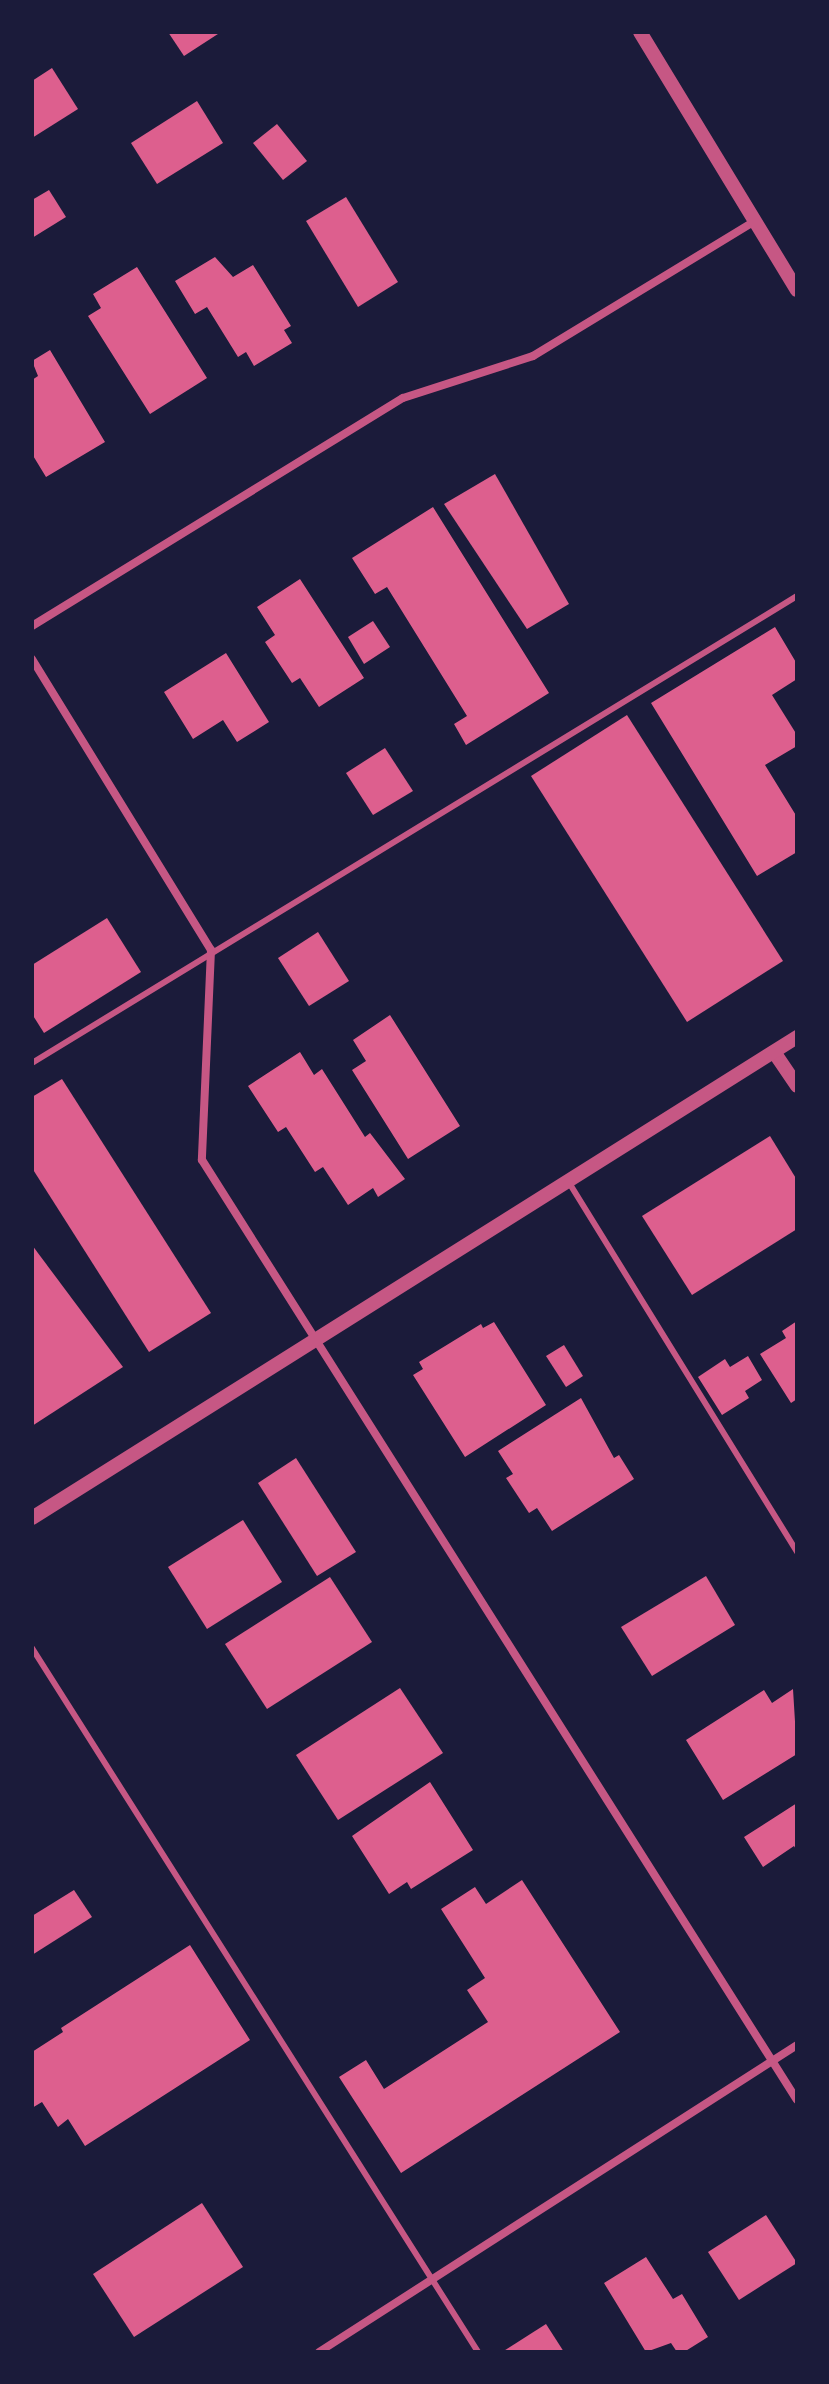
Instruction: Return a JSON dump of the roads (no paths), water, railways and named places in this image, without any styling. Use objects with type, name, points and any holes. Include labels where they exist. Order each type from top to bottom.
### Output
[{"type":"street","points":[[640,32],[797,290]]},
{"type":"street","points":[[32,626],[403,398],[533,356],[756,220]]},
{"type":"street","points":[[32,659],[211,950],[202,1160],[313,1342],[797,2100]]},
{"type":"street","points":[[32,1518],[797,1037]]},
{"type":"street","points":[[774,1052],[797,1086]]},
{"type":"street","points":[[319,2352],[797,2045]]},
{"type":"lane","points":[[32,1063],[211,950],[797,596]]},
{"type":"lane","points":[[568,1181],[797,1552]]},
{"type":"lane","points":[[32,1648],[478,2352]]}]
